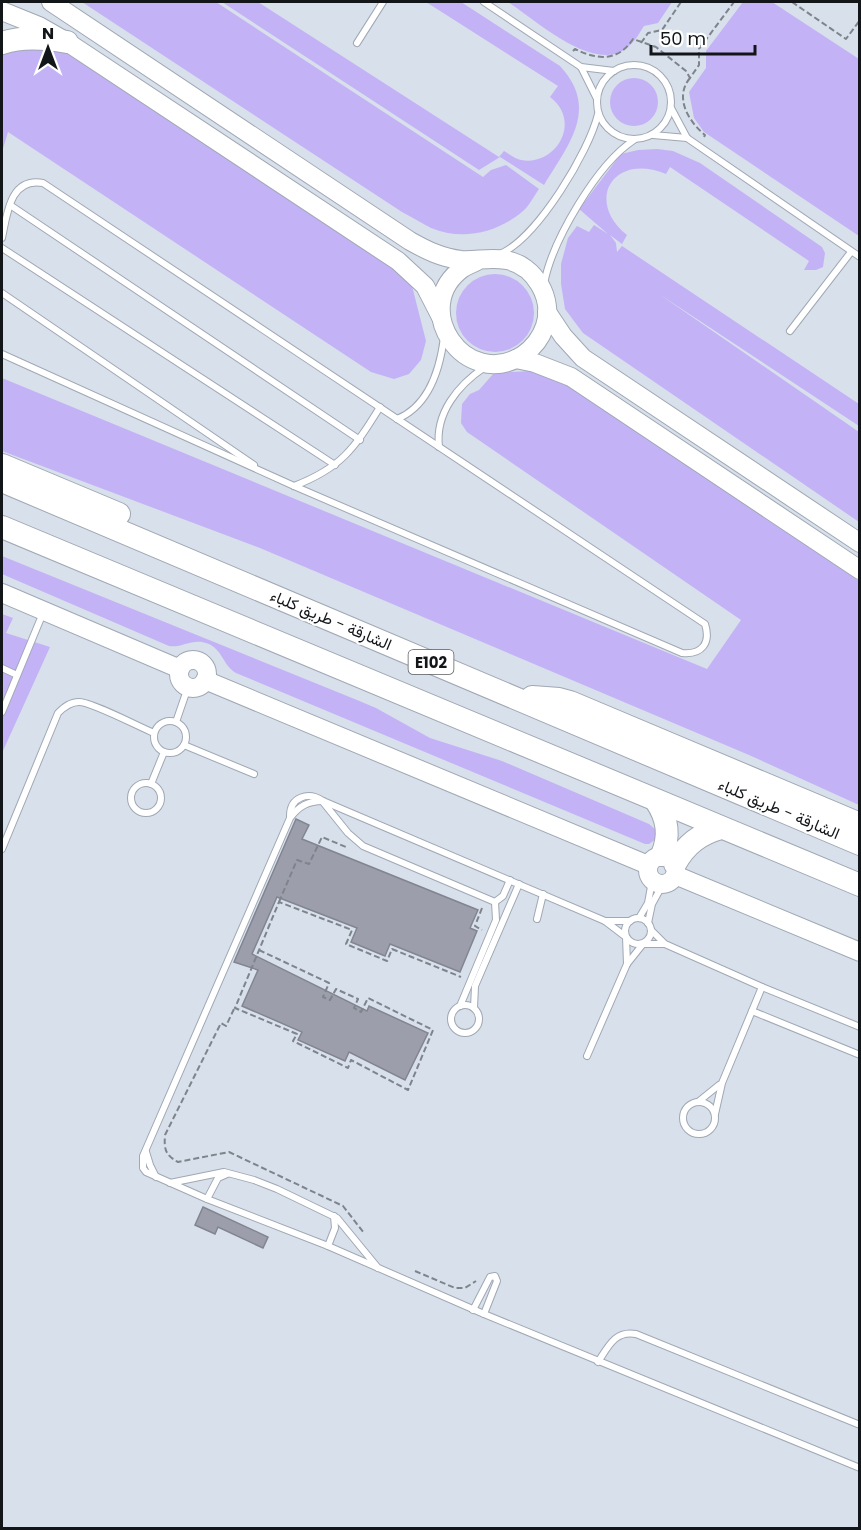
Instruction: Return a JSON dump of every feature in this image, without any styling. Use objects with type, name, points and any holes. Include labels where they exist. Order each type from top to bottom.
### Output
[{"type":"highway","points":[[2,43],[27,38],[67,42]]},
{"type":"highway","points":[[2,465],[158,531],[223,566],[251,587]]},
{"type":"highway","name":"الشارقة - طريق كلباء","points":[[2,481],[860,844]]},
{"type":"highway","name":"E102","points":[[2,527],[47,548],[860,885]]},
{"type":"highway","points":[[2,540],[47,548]]},
{"type":"highway","points":[[513,696],[570,702],[860,824]]},
{"type":"highway","points":[[656,801],[667,827],[663,871]]},
{"type":"highway","points":[[663,871],[694,840],[710,831],[722,828]]},
{"type":"street","points":[[2,11],[22,17],[67,42],[398,261],[425,286],[452,343],[462,353],[490,364],[503,363],[516,359],[529,351],[539,340],[545,326],[547,312],[543,291],[535,277],[523,267],[508,260],[445,257],[410,241],[51,2]]},
{"type":"street","points":[[443,324],[442,299],[450,282],[462,268],[486,259]]},
{"type":"street","points":[[547,312],[563,336],[583,358],[860,543]]},
{"type":"street","points":[[516,359],[544,366],[571,377],[860,570]]},
{"type":"street","points":[[2,593],[180,669]]},
{"type":"street","points":[[180,669],[190,661],[199,661],[206,671],[197,683]]},
{"type":"street","points":[[180,669],[180,677],[860,952]]},
{"type":"lane","points":[[357,43],[383,2]]},
{"type":"lane","points":[[484,2],[581,67],[614,71]]},
{"type":"lane","points":[[486,259],[520,243],[550,205],[583,152],[595,126],[598,114],[597,99],[602,83],[614,71],[625,66],[637,65],[649,68],[660,75],[667,84],[671,96],[671,108],[665,124],[652,135]]},
{"type":"lane","points":[[581,67],[597,99]]},
{"type":"lane","points":[[671,108],[687,138],[860,257]]},
{"type":"lane","points":[[598,114],[608,130],[625,139],[634,140],[652,135],[687,138]]},
{"type":"lane","points":[[543,291],[549,262],[571,217],[614,156],[634,140]]},
{"type":"lane","points":[[2,238],[10,205],[18,189],[34,181],[43,183],[705,624],[708,633],[706,642],[700,650],[692,654],[682,653],[294,486],[2,354]]},
{"type":"lane","points":[[10,205],[360,440]]},
{"type":"lane","points":[[2,248],[335,465]]},
{"type":"lane","points":[[790,331],[851,252]]},
{"type":"lane","points":[[2,292],[269,475]]},
{"type":"lane","points":[[397,420],[412,411],[428,392],[440,362],[443,324]]},
{"type":"lane","points":[[440,447],[440,422],[448,404],[459,388],[490,364]]},
{"type":"lane","points":[[294,486],[316,477],[335,465],[360,440],[380,407]]},
{"type":"lane","points":[[2,712],[43,611]]},
{"type":"lane","points":[[2,668],[17,675]]},
{"type":"lane","points":[[176,722],[197,683]]},
{"type":"lane","points":[[2,849],[62,708],[74,702],[86,703],[154,733]]},
{"type":"lane","points":[[165,722],[176,722],[184,730],[186,740],[184,745],[176,753],[164,752],[155,745],[156,728],[165,722]]},
{"type":"lane","points":[[184,745],[254,774]]},
{"type":"lane","points":[[151,784],[164,752]]},
{"type":"lane","points":[[141,783],[151,784],[159,791],[160,801],[158,806],[150,812],[140,812],[132,805],[131,795],[136,786],[141,783]]},
{"type":"lane","points":[[323,801],[348,833],[363,846],[495,902]]},
{"type":"lane","points":[[665,944],[633,944],[605,921],[543,894],[323,801],[304,804],[290,818],[143,1156],[143,1168],[151,1176],[328,1246],[473,1310],[860,1468]]},
{"type":"lane","points":[[605,921],[630,921],[639,918],[650,903],[663,871]]},
{"type":"lane","points":[[663,871],[650,903],[648,923],[651,930],[665,944],[860,1027]]},
{"type":"lane","points":[[495,902],[503,896],[510,880]]},
{"type":"lane","points":[[474,1008],[467,1005],[455,1009],[451,1019],[454,1029],[463,1034],[477,1028],[479,1017],[474,1008],[475,986],[519,884]]},
{"type":"lane","points":[[537,919],[543,894]]},
{"type":"lane","points":[[460,1006],[495,920],[495,902]]},
{"type":"lane","points":[[639,918],[648,923]]},
{"type":"lane","points":[[627,964],[625,928],[630,921]]},
{"type":"lane","points":[[587,1056],[627,964],[650,938],[651,930]]},
{"type":"lane","points":[[722,1083],[684,1112],[684,1124],[687,1129],[698,1134],[709,1130],[715,1120],[722,1083],[762,987]]},
{"type":"lane","points":[[752,1011],[860,1054]]},
{"type":"lane","points":[[698,1102],[710,1107],[715,1114]]},
{"type":"lane","points":[[170,1183],[213,1172],[231,1173],[277,1189],[339,1219],[378,1268]]},
{"type":"lane","points":[[207,1199],[218,1178],[231,1173]]},
{"type":"lane","points":[[328,1246],[335,1228],[333,1215]]},
{"type":"lane","points":[[473,1310],[490,1277],[495,1276],[497,1281],[484,1314]]},
{"type":"lane","points":[[598,1362],[617,1336],[636,1334],[860,1425]]},
{"type":"path","points":[[641,43],[648,33],[662,30],[681,2]]},
{"type":"path","points":[[698,146],[705,135],[686,112],[682,99],[683,88],[699,65],[699,49],[734,2]]},
{"type":"path","points":[[792,2],[846,39],[860,20]]},
{"type":"path","points":[[567,58],[575,49],[585,54],[611,56],[622,53],[633,39],[656,47],[686,71],[690,78]]},
{"type":"path","points":[[355,850],[322,837],[309,864],[297,860],[235,1008],[226,1026],[221,1023],[165,1135],[164,1148],[169,1157],[178,1162],[230,1152],[343,1206],[365,1234]]},
{"type":"path","points":[[279,902],[352,930],[346,944],[387,961],[392,949],[463,978]]},
{"type":"path","points":[[478,939],[483,929],[475,926],[485,902]]},
{"type":"path","points":[[235,1008],[297,1034],[293,1041],[348,1068],[351,1060],[408,1090],[433,1030],[368,998],[361,1012],[354,1008],[358,999],[336,989],[330,1000],[323,997],[329,983],[259,950]]},
{"type":"path","points":[[412,1270],[455,1288],[465,1288],[476,1281]]},
{"type":"shaded area","points":[[82,2],[216,2],[483,177],[491,170],[506,165],[539,189],[523,211],[513,219],[491,229],[479,233],[455,234],[431,228],[402,212]]},
{"type":"shaded area","points":[[222,2],[258,2],[499,157],[504,151],[521,160],[545,157],[554,150],[564,130],[564,118],[560,107],[550,97],[558,86],[426,2],[461,2],[560,66],[572,82],[578,97],[579,112],[576,127],[544,185],[500,157],[479,170]]},
{"type":"shaded area","points":[[508,2],[672,2],[658,23],[644,26],[630,45],[617,53],[601,55],[568,43]]},
{"type":"shaded area","points":[[743,2],[772,2],[859,59],[859,236],[704,132],[694,118],[689,92],[706,68],[706,51]]},
{"type":"shaded area","points":[[2,42],[60,49],[387,261],[412,286],[426,341],[421,360],[409,374],[394,379],[371,372],[8,132],[2,152]]},
{"type":"shaded area","points":[[629,78],[639,78],[651,85],[658,97],[658,107],[651,119],[639,126],[629,126],[614,115],[610,107],[610,97],[621,82]]},
{"type":"shaded area","points":[[657,149],[673,151],[700,163],[822,247],[825,253],[823,267],[816,270],[804,270],[809,261],[670,167],[666,174],[647,169],[631,170],[619,175],[610,184],[607,195],[608,208],[614,222],[627,235],[622,244],[610,235],[616,243],[617,252],[622,246],[859,404],[859,426],[659,294],[859,432],[859,522],[583,333],[565,309],[561,264],[568,238],[577,226],[589,232],[594,225],[608,234],[579,209],[621,154]]},
{"type":"shaded area","points":[[487,274],[503,274],[517,280],[528,291],[534,305],[534,321],[528,335],[517,346],[503,352],[487,352],[473,346],[462,335],[456,321],[456,305],[462,291],[473,280]]},
{"type":"shaded area","points":[[530,371],[555,378],[583,392],[859,581],[859,805],[749,755],[260,548],[2,451],[2,378],[707,669],[741,620],[467,432],[461,423],[462,404],[494,373]]},
{"type":"shaded area","points":[[2,556],[376,708],[430,738],[502,761],[649,824],[656,830],[656,839],[645,844],[236,673],[227,665],[218,651],[209,644],[198,642],[169,646],[2,574]]},
{"type":"shaded area","points":[[2,614],[13,618],[6,633],[50,647],[2,753]]},
{"type":"building","points":[[296,819],[309,825],[302,839],[478,910],[470,928],[477,931],[460,972],[390,944],[385,956],[351,942],[357,928],[277,897],[252,954],[367,1011],[369,1006],[428,1033],[405,1080],[349,1052],[345,1061],[298,1040],[302,1032],[242,1006],[258,970],[234,962]]},
{"type":"building","points":[[203,1207],[268,1237],[263,1248],[218,1227],[215,1234],[195,1225]]}]
